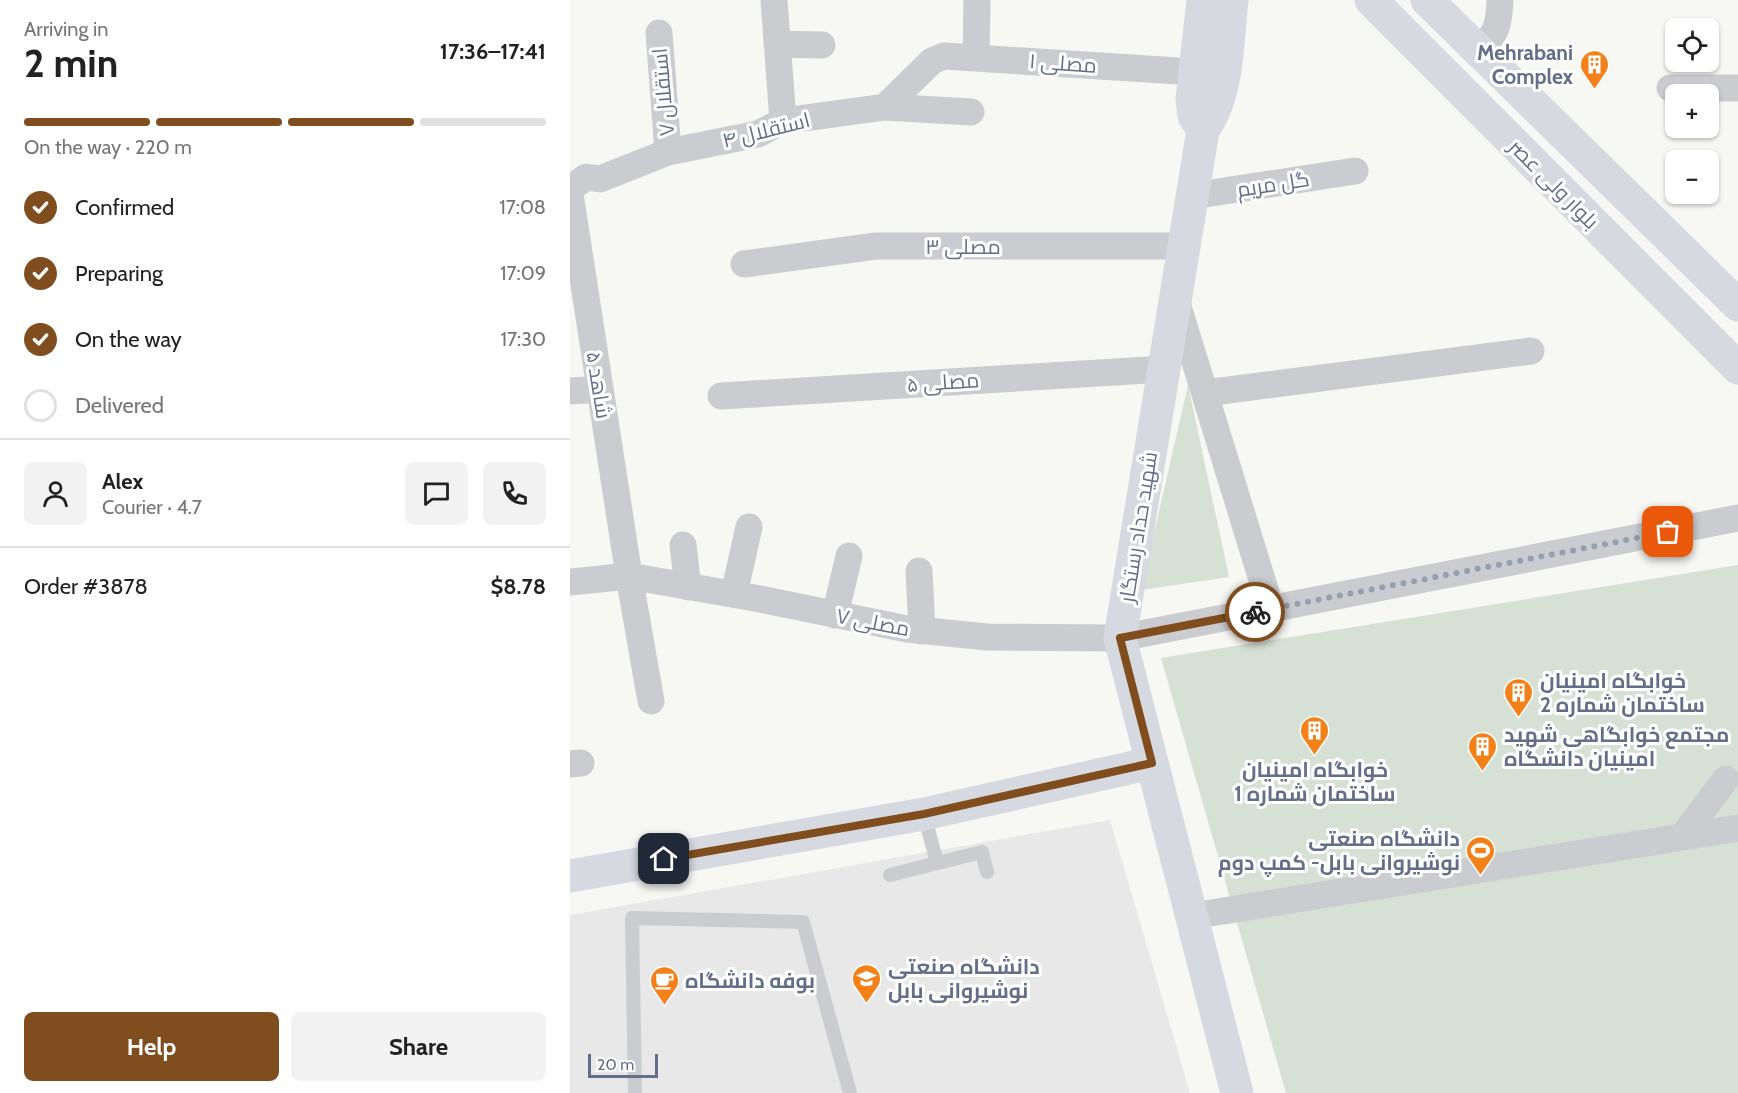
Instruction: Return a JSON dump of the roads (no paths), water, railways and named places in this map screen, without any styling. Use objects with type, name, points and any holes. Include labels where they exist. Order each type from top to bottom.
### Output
[{"type":"main road","points":[[1203,0],[1192,99],[1194,116],[1203,130]]},
{"type":"main road","name":"شهید حداد رستگار","points":[[1232,0],[1221,96],[1214,115],[1203,130],[1120,638],[1237,1093]]},
{"type":"main road","name":"بلوار ولی عصر","points":[[1371,0],[1738,368]]},
{"type":"main road","name":"بلوار ولی عصر","points":[[1427,0],[1738,305]]},
{"type":"main road","points":[[570,876],[924,814],[1152,763]]},
{"type":"street","points":[[774,0],[783,121]]},
{"type":"street","points":[[976,57],[978,0]]},
{"type":"street","points":[[1477,51],[1493,38],[1500,18],[1500,0]]},
{"type":"street","name":"استقلال ۷","points":[[659,33],[668,152]]},
{"type":"street","points":[[777,44],[822,45]]},
{"type":"street","name":"مصلی ۱","points":[[885,107],[932,61],[944,56],[1194,72]]},
{"type":"street","points":[[1719,88],[1738,88]]},
{"type":"street","name":"استقلال ۴","points":[[570,189],[586,177],[600,179],[668,152],[758,134],[783,121],[885,107],[971,112]]},
{"type":"street","name":"گل مریم","points":[[1192,196],[1355,171]]},
{"type":"street","name":"شاهد ۵","points":[[570,194],[629,576],[651,701]]},
{"type":"street","name":"مصلی ۳","points":[[744,264],[876,246],[1184,246]]},
{"type":"street","points":[[1176,298],[1271,609]]},
{"type":"street","points":[[1205,393],[1531,351]]},
{"type":"street","name":"مصلی ۵","points":[[721,396],[1164,369]]},
{"type":"street","points":[[570,391],[600,389]]},
{"type":"street","name":"مصلی ۷","points":[[570,582],[629,576],[922,631],[987,637],[1120,638],[1738,518]]},
{"type":"street","points":[[734,594],[749,527]]},
{"type":"street","points":[[683,545],[688,586]]},
{"type":"street","points":[[835,615],[849,556]]},
{"type":"street","points":[[920,571],[922,631]]},
{"type":"street","points":[[1682,837],[1726,779]]},
{"type":"street","points":[[1192,916],[1738,828]]},
{"type":"lane","points":[[924,814],[937,863]]},
{"type":"lane","points":[[890,875],[982,852],[987,872]]},
{"type":"lane","points":[[635,1093],[633,918],[803,922],[850,1093]]},
{"type":"place","name":"Mehrabani Complex","points":[[1594,90]]},
{"type":"place","name":"خوابگاه امینیان ساختمان شماره 2","points":[[1519,718]]},
{"type":"place","name":"خوابگاه امینیان ساختمان شماره 1","points":[[1315,756]]},
{"type":"place","name":"مجتمع خوابگاهی شهید امینیان دانشگاه","points":[[1483,772]]},
{"type":"place","name":"دانشگاه صنعتی نوشیروانی بابل- کمپ دوم","points":[[1481,876]]},
{"type":"place","name":"دانشگاه صنعتی نوشیروانی بابل","points":[[867,1004]]},
{"type":"place","name":"بوفه دانشگاه","points":[[664,1006]]}]
